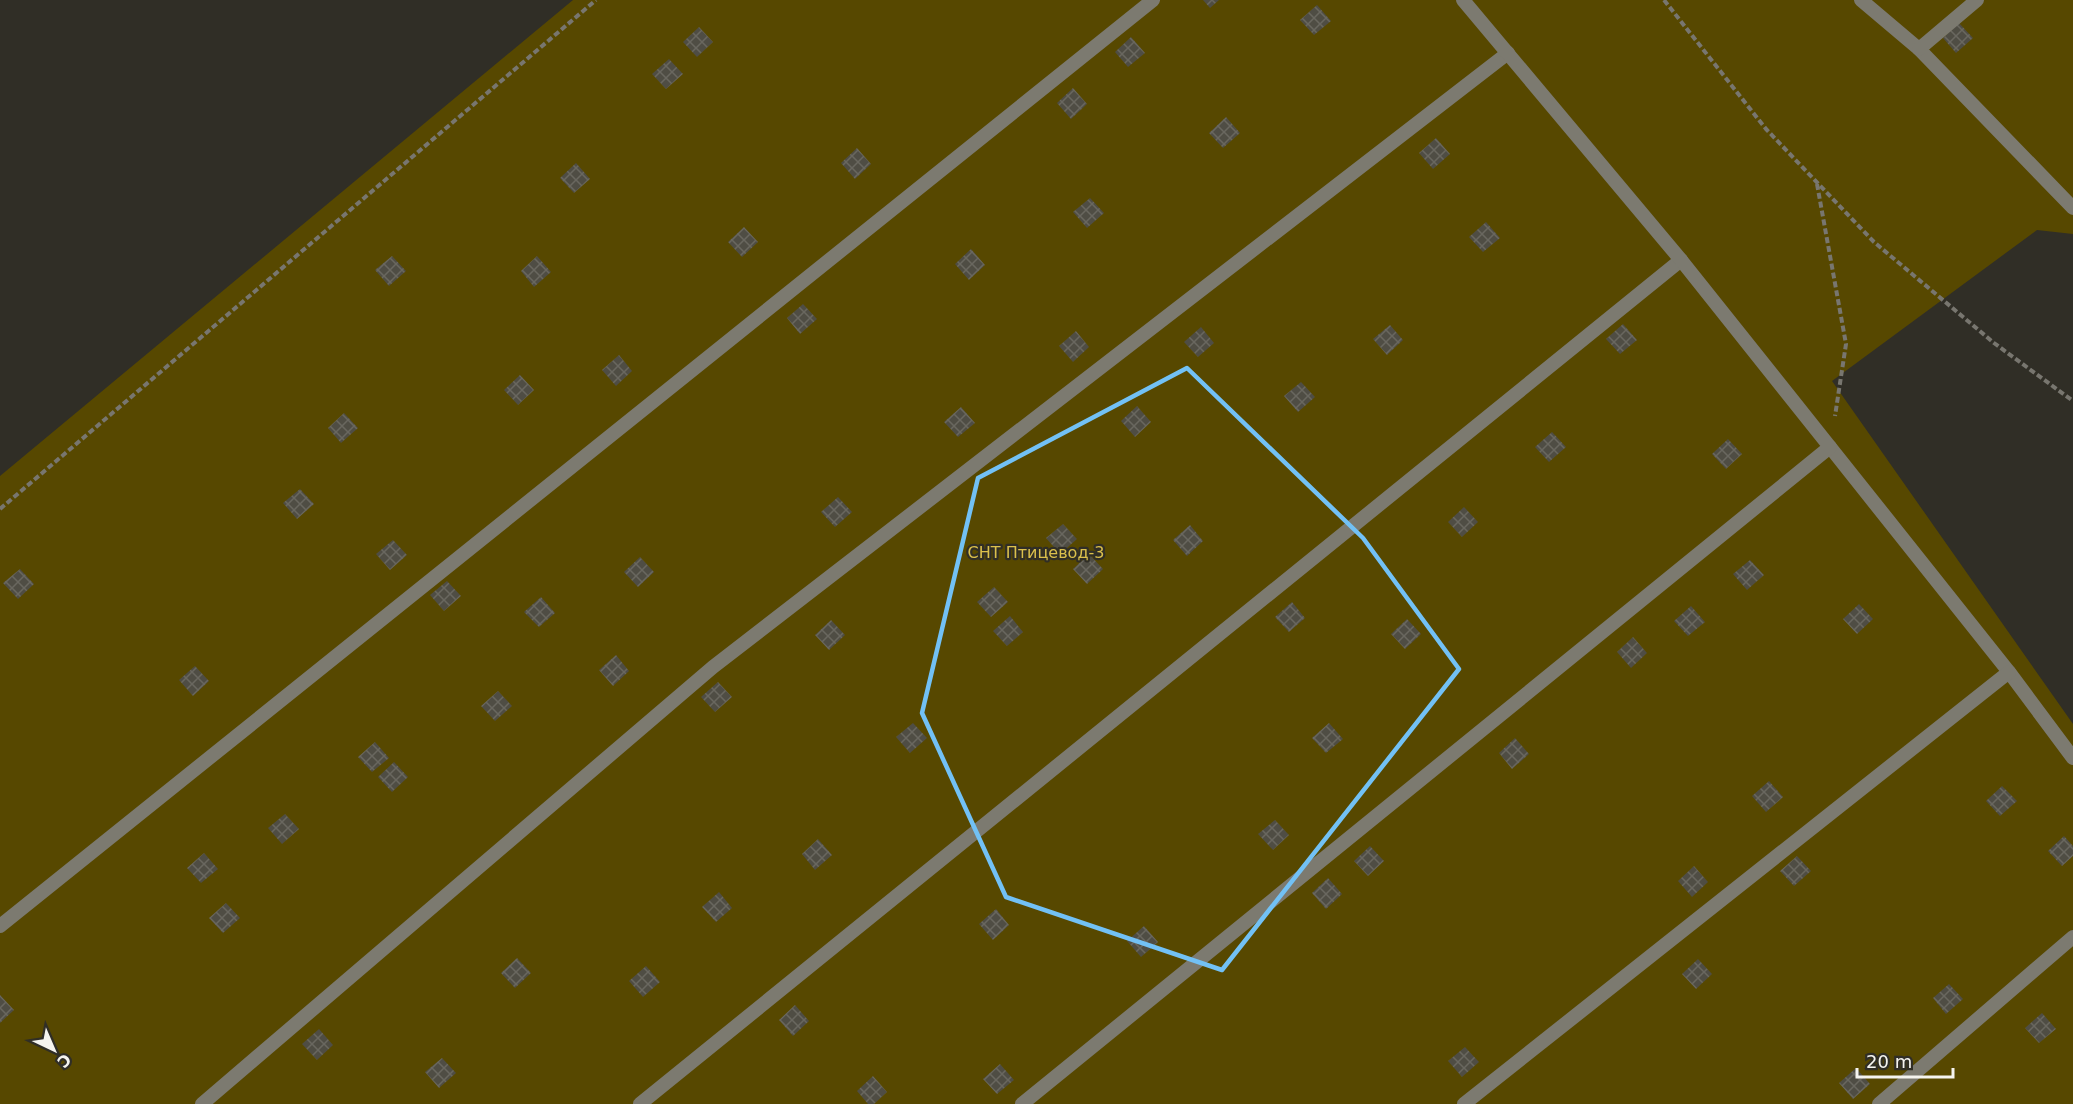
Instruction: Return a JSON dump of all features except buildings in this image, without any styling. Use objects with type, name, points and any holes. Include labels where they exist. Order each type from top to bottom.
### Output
[{"type":"lane","points":[[0,926],[1153,0]]},
{"type":"lane","points":[[1463,0],[1681,261],[2009,672],[2073,758]]},
{"type":"lane","points":[[1861,0],[1919,49],[2073,208]]},
{"type":"lane","points":[[1919,49],[1977,0]]},
{"type":"lane","points":[[202,1104],[713,668],[1508,53]]},
{"type":"lane","points":[[640,1104],[1681,261]]},
{"type":"lane","points":[[1022,1104],[1830,447]]},
{"type":"lane","points":[[1464,1104],[2009,672]]},
{"type":"lane","points":[[1879,1104],[2073,937]]},
{"type":"path","points":[[0,509],[596,0]]},
{"type":"path","points":[[1664,0],[1766,129],[1874,242],[1994,343],[2073,400]]},
{"type":"path","points":[[1817,183],[1846,344],[1830,447]]},
{"type":"highlighted area","points":[[1187,368],[1363,538],[1459,669],[1222,970],[1006,897],[922,713],[978,478]]},
{"type":"green space","name":"СНТ Птицевод-3","points":[[573,0],[2073,0],[2073,234],[2037,230],[1832,381],[2073,724],[2073,1104],[0,1104],[0,476]]}]
